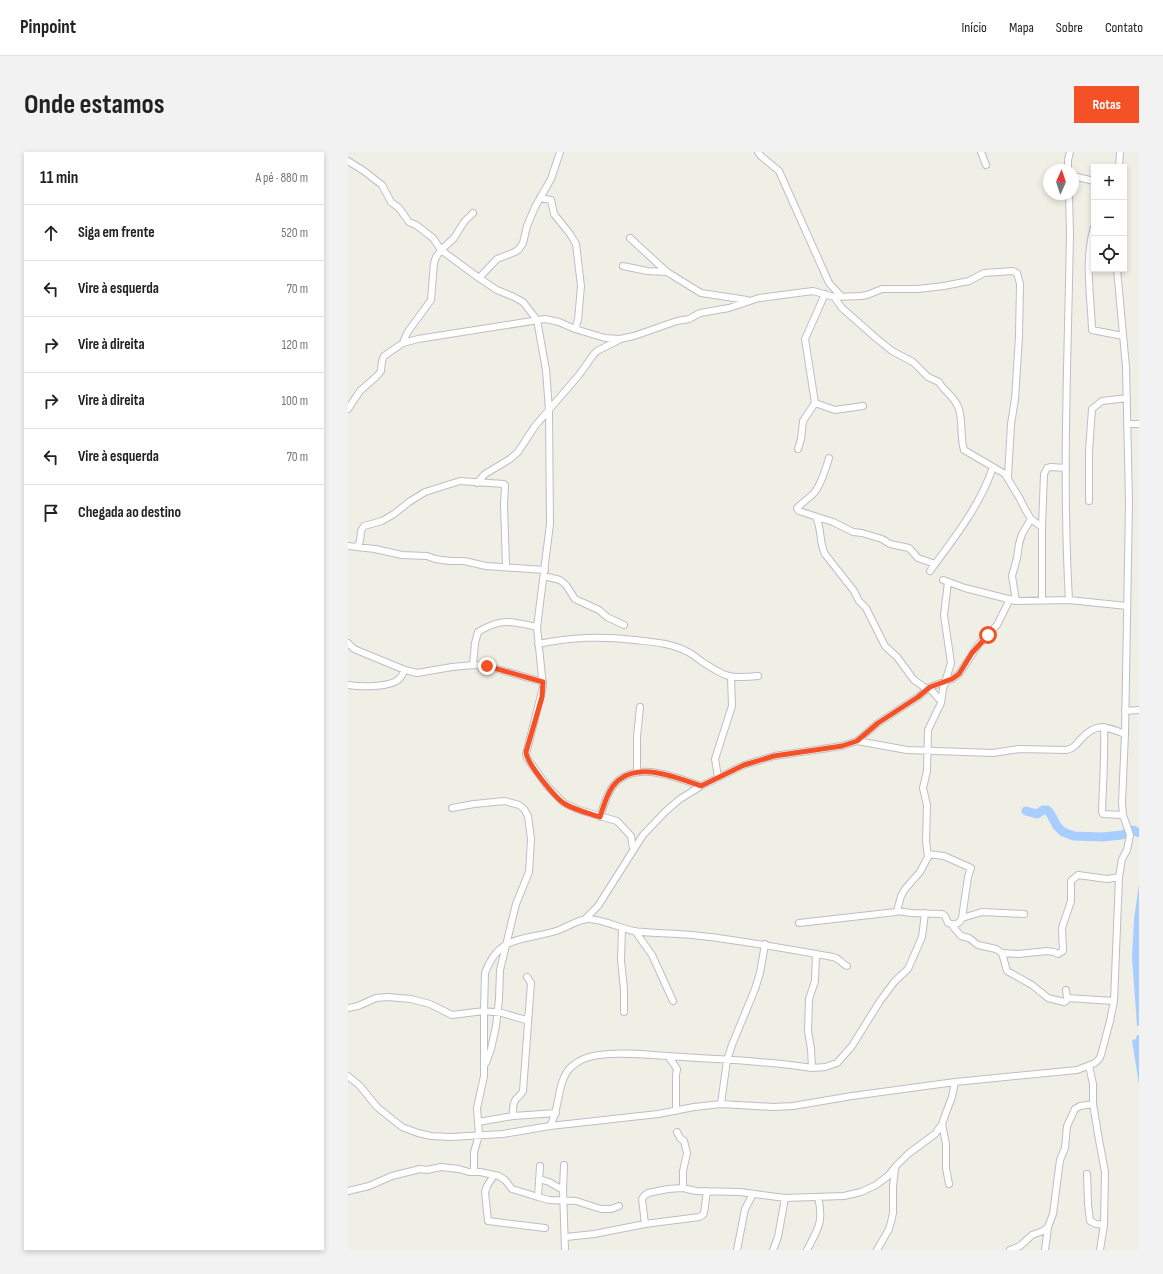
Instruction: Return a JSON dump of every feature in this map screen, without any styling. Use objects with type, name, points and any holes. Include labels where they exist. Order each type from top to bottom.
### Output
[{"type":"street","points":[[479,278],[497,259],[519,249],[523,243],[527,226],[535,207],[551,180],[560,152]]},
{"type":"street","points":[[758,152],[779,171],[829,283],[842,308],[892,351],[913,362],[929,378],[939,382],[954,398],[959,410],[962,444],[964,450],[978,457],[1008,477],[1031,519],[1042,527]]},
{"type":"street","points":[[982,152],[986,165]]},
{"type":"street","points":[[1068,164],[1070,152]]},
{"type":"street","points":[[1119,164],[1120,152]]},
{"type":"street","points":[[348,161],[382,185],[391,202],[400,208],[409,222],[416,225],[432,238],[441,250],[497,290],[523,302],[537,320],[546,370],[549,410],[550,524],[538,627],[538,644],[543,682],[542,697],[526,752],[527,758],[548,787],[564,803],[579,810],[617,821],[624,827],[631,836],[633,849]]},
{"type":"street","points":[[1079,177],[1091,180]]},
{"type":"street","points":[[540,198],[551,200],[554,214],[576,244],[581,286],[578,320],[575,329]]},
{"type":"street","points":[[1069,200],[1070,233],[1066,468],[1069,600]]},
{"type":"street","points":[[403,343],[407,333],[431,300],[434,263],[441,250],[454,238],[464,222],[473,212]]},
{"type":"street","points":[[1092,236],[1090,244],[1089,288],[1092,330],[1123,336]]},
{"type":"street","points":[[630,238],[667,272],[701,293],[749,301]]},
{"type":"street","points":[[623,266],[647,271],[667,272]]},
{"type":"street","points":[[477,483],[484,474],[510,459],[518,452],[535,426],[579,375],[597,351],[620,339],[634,336],[677,321],[689,319],[700,314],[729,308],[759,298],[806,292],[817,292],[837,296],[861,296],[885,289],[944,286],[969,281],[984,273],[1013,271],[1017,273],[1020,284],[1019,336],[1008,477]]},
{"type":"street","points":[[348,1076],[360,1086],[377,1107],[402,1127],[431,1136],[451,1137],[503,1134],[550,1126],[658,1114],[721,1104],[783,1108],[852,1096],[955,1082],[1077,1070],[1095,1063],[1101,1055],[1114,1001],[1120,877],[1122,859],[1128,850],[1130,835],[1123,815],[1122,803],[1125,734],[1129,502],[1127,398],[1117,272]]},
{"type":"street","points":[[798,449],[804,421],[815,403],[805,339],[825,294]]},
{"type":"street","points":[[348,409],[360,391],[378,376],[381,371],[384,356],[403,343],[545,319],[559,322],[575,329],[605,338],[620,339]]},
{"type":"street","points":[[1089,501],[1089,451],[1092,410],[1102,401],[1127,398]]},
{"type":"street","points":[[815,403],[835,410],[863,406]]},
{"type":"street","points":[[1127,424],[1139,424]]},
{"type":"street","points":[[829,458],[818,488],[797,508],[799,511],[833,522],[853,532],[862,533],[882,539],[890,544],[909,548],[918,558],[935,564]]},
{"type":"street","points":[[930,571],[974,510],[988,482],[993,467]]},
{"type":"street","points":[[1042,600],[1044,470],[1051,467],[1066,468]]},
{"type":"street","points":[[357,546],[360,542],[361,531],[364,526],[381,522],[419,495],[460,481],[504,484],[506,566]]},
{"type":"street","points":[[816,517],[822,547],[825,554],[866,608],[884,646],[897,657],[914,680],[921,686],[928,688],[941,701]]},
{"type":"street","points":[[584,920],[598,906],[643,835],[680,799],[701,786],[744,765],[774,756],[842,746],[857,741],[878,723],[918,697],[928,688],[959,674],[979,644],[997,625],[1013,600],[1012,576],[1019,544],[1022,534],[1031,519]]},
{"type":"street","points":[[348,546],[357,546],[402,555],[427,556],[435,559],[464,561],[486,566],[506,566],[544,573],[560,580],[575,599],[598,610],[607,617],[624,626]]},
{"type":"street","points":[[898,911],[901,896],[905,889],[920,872],[925,864],[928,854],[926,841],[927,805],[923,788],[927,771],[926,751],[929,728],[941,701],[951,663],[944,615],[946,581],[965,588],[1013,600],[1069,600],[1127,606]]},
{"type":"street","points":[[473,665],[475,643],[478,632],[488,626],[506,621],[538,627]]},
{"type":"street","points":[[538,644],[558,640],[592,637],[621,638],[656,642],[687,651],[716,670],[731,677],[739,678],[758,676]]},
{"type":"street","points":[[348,643],[354,649],[405,670],[417,673],[473,665],[487,666],[543,682]]},
{"type":"street","points":[[348,685],[357,687],[386,685],[399,679],[405,670]]},
{"type":"street","points":[[718,777],[715,759],[732,706],[731,677]]},
{"type":"street","points":[[637,772],[637,737],[640,707]]},
{"type":"street","points":[[1125,711],[1139,710]]},
{"type":"street","points":[[857,741],[907,750],[993,753],[1019,749],[1066,750],[1073,748],[1090,729],[1104,727],[1125,734]]},
{"type":"street","points":[[1104,727],[1105,758],[1102,787],[1102,812],[1103,814],[1123,815]]},
{"type":"street","points":[[600,817],[613,786],[630,774],[637,772],[658,772],[701,786]]},
{"type":"street","points":[[452,808],[505,801],[519,805],[524,809],[528,816],[531,840],[529,872],[516,904],[500,970],[497,1013],[491,1049],[484,1068]]},
{"type":"street","points":[[928,854],[944,856],[971,868],[967,883],[962,918],[959,923],[951,924]]},
{"type":"street","points":[[799,923],[820,922],[898,911],[944,914],[946,921],[951,924],[961,936],[969,938],[978,945],[996,949],[1002,953],[1018,954],[1046,951],[1058,954],[1063,951],[1062,928],[1071,901],[1072,894],[1070,882],[1078,875],[1107,879],[1120,877]]},
{"type":"street","points":[[550,1126],[556,1113],[568,1069],[580,1060],[599,1055],[614,1054],[669,1056],[812,1068],[825,1067],[837,1063],[852,1046],[880,1001],[895,981],[908,969],[922,937],[925,912]]},
{"type":"street","points":[[962,918],[982,912],[1024,914]]},
{"type":"street","points":[[474,1171],[474,1152],[479,1135],[477,1108],[484,1080],[485,973],[497,951],[507,943],[513,940],[550,933],[584,920],[598,920],[622,929],[635,931],[701,936],[765,944],[838,958],[844,965],[847,966]]},
{"type":"street","points":[[622,929],[621,960],[624,989],[624,1012]]},
{"type":"street","points":[[635,931],[655,960],[673,1001]]},
{"type":"street","points":[[721,1104],[732,1045],[755,990],[760,973],[765,944]]},
{"type":"street","points":[[1002,953],[1007,971],[1032,985],[1052,1000],[1064,1002],[1067,998],[1114,1001]]},
{"type":"street","points":[[812,1068],[808,1031],[809,999],[815,981],[816,954]]},
{"type":"street","points":[[513,1116],[513,1107],[516,1099],[523,1091],[531,983],[527,977]]},
{"type":"street","points":[[1066,990],[1067,998]]},
{"type":"street","points":[[348,1008],[358,1006],[376,998],[388,996],[411,999],[430,1004],[452,1015],[484,1011],[526,1020],[529,1013]]},
{"type":"street","points":[[669,1056],[677,1069],[676,1111]]},
{"type":"street","points":[[1089,1066],[1093,1084],[1093,1104],[1105,1172],[1104,1226],[1100,1250]]},
{"type":"street","points":[[645,1224],[642,1199],[648,1193],[668,1189],[683,1188],[707,1191],[740,1192],[785,1198],[844,1196],[861,1192],[876,1185],[888,1176],[908,1154],[925,1143],[935,1134],[942,1124],[952,1097],[955,1082]]},
{"type":"street","points":[[1045,1250],[1048,1227],[1053,1214],[1060,1160],[1064,1148],[1067,1126],[1075,1109],[1080,1106],[1093,1104]]},
{"type":"street","points":[[478,1122],[513,1116],[556,1113]]},
{"type":"street","points":[[942,1124],[946,1144],[946,1168],[949,1184]]},
{"type":"street","points":[[677,1132],[680,1138],[684,1141],[687,1153],[683,1171],[683,1188]]},
{"type":"street","points":[[564,1165],[563,1190],[566,1250]]},
{"type":"street","points":[[538,1198],[540,1166]]},
{"type":"street","points":[[877,1250],[889,1229],[892,1218],[896,1166]]},
{"type":"street","points":[[348,1191],[369,1186],[392,1176],[420,1169],[427,1170],[441,1167],[469,1172],[474,1171],[504,1178],[512,1189],[538,1198],[576,1201],[602,1209],[611,1209],[619,1206]]},
{"type":"street","points":[[1087,1174],[1090,1221],[1104,1226]]},
{"type":"street","points":[[494,1175],[485,1192],[488,1221],[545,1228]]},
{"type":"street","points":[[539,1179],[549,1182],[563,1190]]},
{"type":"street","points":[[566,1237],[594,1234],[703,1215],[707,1191]]},
{"type":"street","points":[[738,1250],[745,1209],[753,1194]]},
{"type":"street","points":[[773,1250],[778,1237],[785,1198]]},
{"type":"street","points":[[807,1250],[817,1231],[821,1219],[821,1210],[818,1198]]},
{"type":"street","points":[[1010,1250],[1020,1246],[1032,1235],[1043,1231],[1048,1227]]},
{"type":"water","points":[[1139,884],[1139,1026],[1137,1026],[1132,957],[1134,919]]},
{"type":"water","points":[[1137,1035],[1139,1035],[1139,1085],[1132,1040],[1136,1039]]},
{"type":"waterway","points":[[1026,811],[1037,814],[1043,810],[1047,810],[1057,826],[1063,832],[1074,836],[1102,837],[1122,835],[1133,830],[1139,833]]},
{"type":"route","points":[[487,666],[543,682],[542,697],[526,752],[527,758],[558,799],[574,808],[600,817],[613,786],[630,774],[637,772],[658,772],[701,786],[744,765],[774,756],[842,746],[857,741],[890,714],[918,697],[930,687],[952,679],[959,674],[972,653],[988,635]]}]
